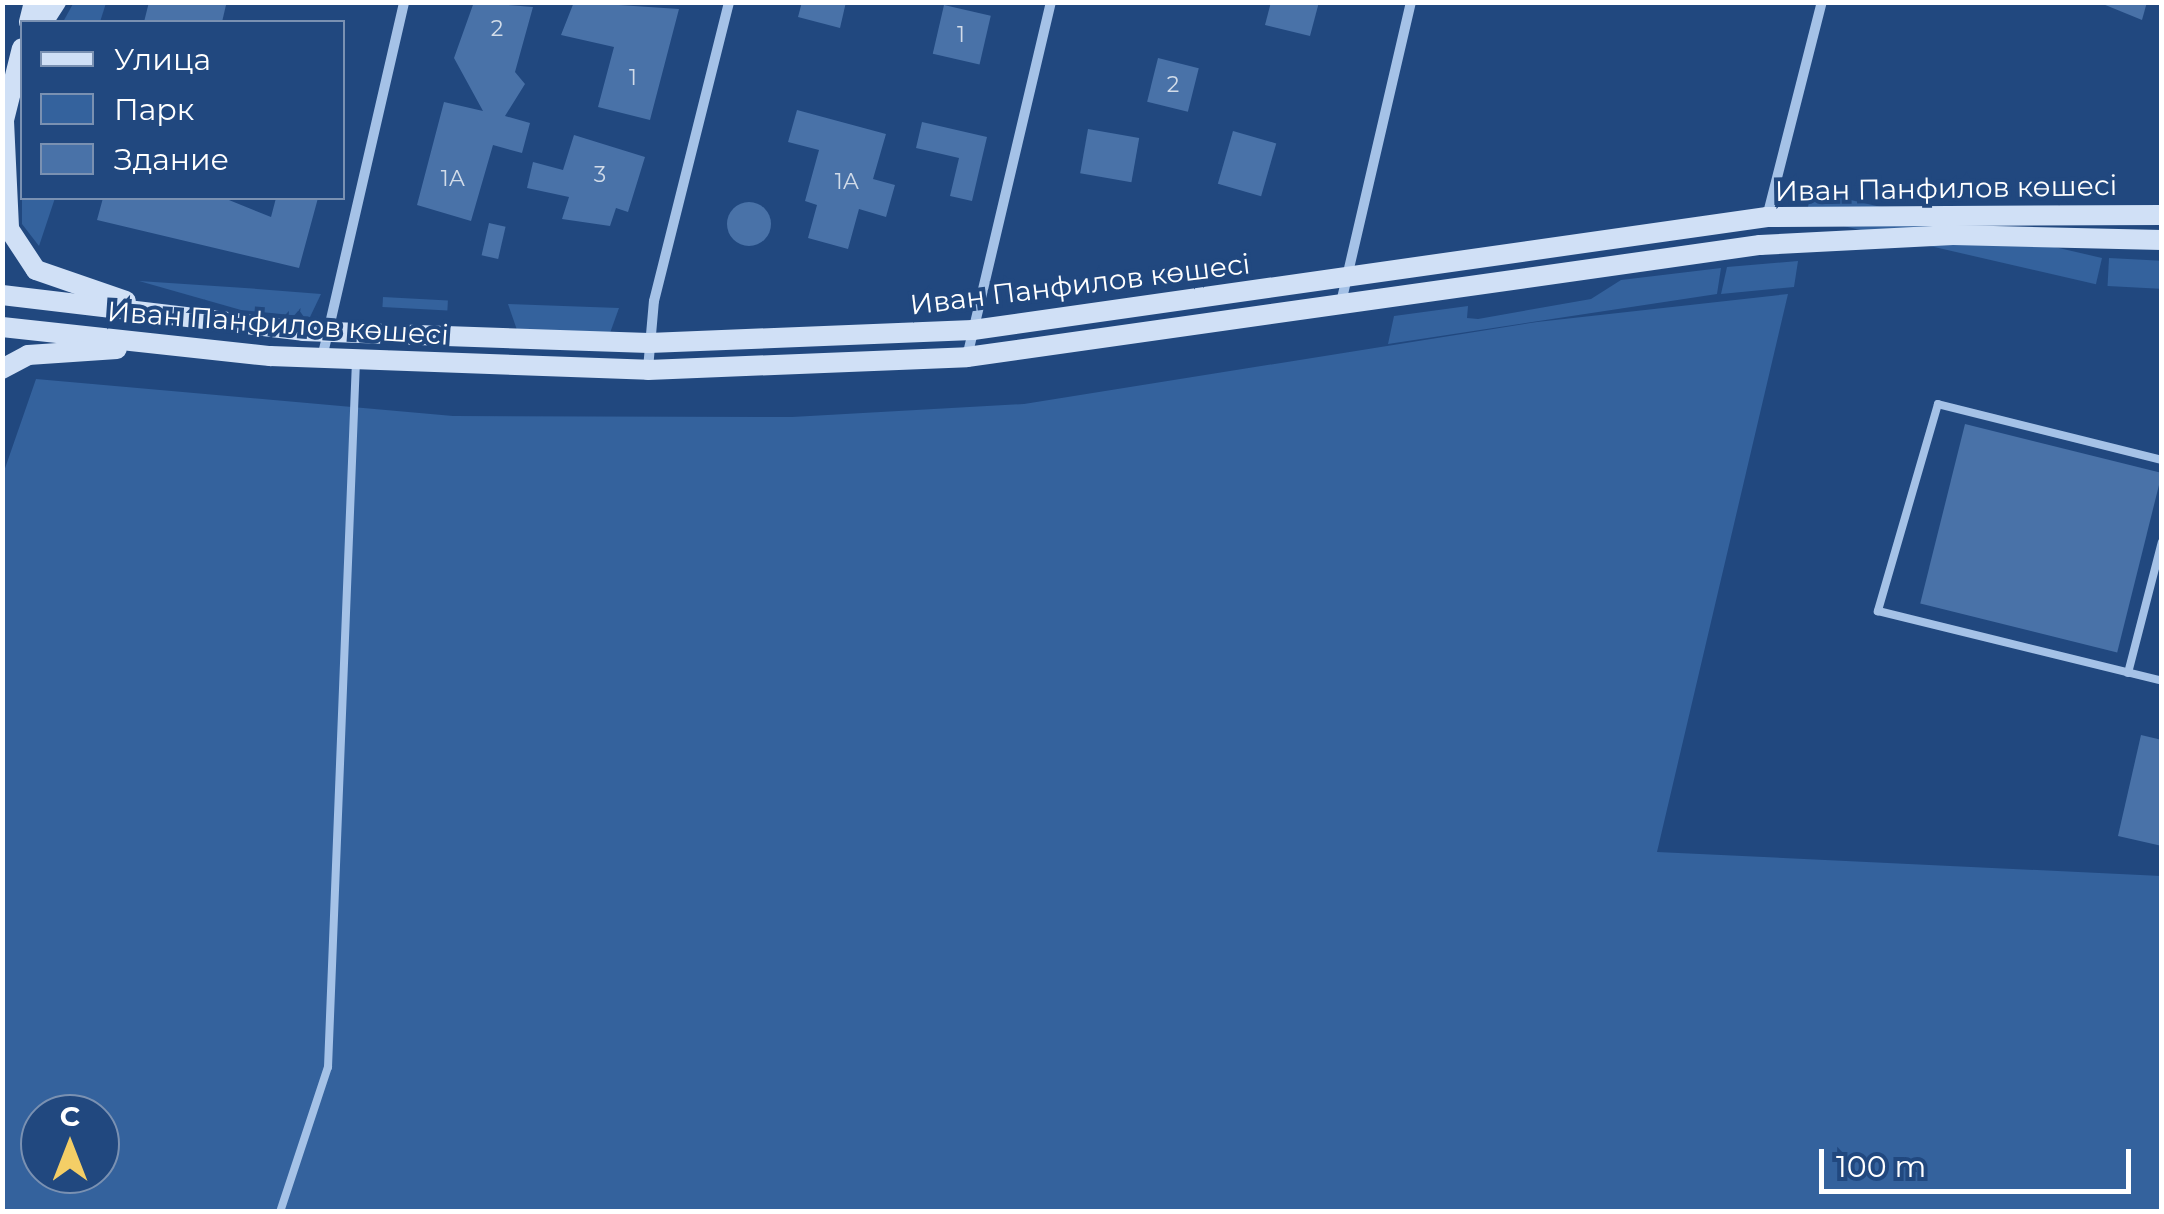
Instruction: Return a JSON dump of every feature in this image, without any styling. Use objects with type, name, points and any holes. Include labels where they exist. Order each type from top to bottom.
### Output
[{"type":"street","points":[[322,359],[325,331],[404,2]]},
{"type":"street","points":[[648,370],[649,343],[728,2]]},
{"type":"street","points":[[967,357],[1052,2]]},
{"type":"street","points":[[1340,307],[1342,280],[1412,2]]},
{"type":"street","points":[[1766,217],[1822,2]]},
{"type":"street","points":[[20,61],[3,125],[9,229],[36,270],[196,321]]},
{"type":"street","name":"Иван Панфилов көшесі","points":[[2,295],[196,321],[325,331],[649,343],[973,330],[1766,217],[2162,215]]},
{"type":"street","name":"Иван Панфилов көшесі","points":[[2,327],[322,359],[648,370],[967,357],[1760,245],[1953,234],[2162,240]]},
{"type":"street","points":[[2,368],[28,354],[160,344]]},
{"type":"lane","points":[[280,1212],[328,1066],[356,360]]},
{"type":"lane","points":[[2162,460],[1938,404],[1878,611],[2162,681]]},
{"type":"lane","points":[[2128,673],[2162,542]]},
{"type":"green space","points":[[74,2],[106,3],[101,20],[64,20]]},
{"type":"green space","points":[[1812,191],[2102,258],[2096,284],[1806,217]]},
{"type":"green space","points":[[22,200],[54,200],[39,246],[22,224]]},
{"type":"green space","points":[[2109,258],[2161,261],[2159,289],[2108,286]]},
{"type":"green space","points":[[1798,261],[1794,287],[1721,294],[1727,267]]},
{"type":"green space","points":[[1721,268],[1717,294],[1388,344],[1394,316],[1468,306],[1467,318],[1478,319],[1591,299],[1621,280]]},
{"type":"green space","points":[[139,281],[321,294],[310,317],[241,310]]},
{"type":"green space","points":[[1788,294],[1657,852],[2161,876],[2161,1211],[3,1212],[2,477],[36,379],[453,416],[792,417],[1024,404],[1537,322]]},
{"type":"green space","points":[[383,297],[448,300],[447,310],[382,307]]},
{"type":"green space","points":[[508,304],[619,308],[610,333],[517,330]]},
{"type":"building","points":[[149,2],[226,5],[222,20],[144,20]]},
{"type":"building","points":[[474,2],[533,7],[515,72],[525,84],[505,116],[530,123],[522,153],[493,145],[471,221],[417,205],[444,102],[483,111],[454,58]]},
{"type":"building","points":[[574,2],[679,9],[650,120],[598,107],[614,47],[561,35]]},
{"type":"building","points":[[802,2],[846,2],[840,28],[798,17]]},
{"type":"building","points":[[1271,2],[1319,2],[1310,36],[1265,25]]},
{"type":"building","points":[[2098,2],[2147,2],[2142,20]]},
{"type":"building","points":[[944,5],[991,16],[980,65],[933,54]]},
{"type":"building","points":[[1158,58],[1199,68],[1188,112],[1147,102]]},
{"type":"building","points":[[797,110],[886,134],[873,179],[895,185],[886,217],[859,209],[848,249],[808,238],[817,205],[805,201],[819,150],[788,142]]},
{"type":"building","points":[[922,122],[987,137],[972,201],[950,196],[959,158],[916,148]]},
{"type":"building","points":[[1088,129],[1139,138],[1131,182],[1080,173]]},
{"type":"building","points":[[1233,131],[1276,143],[1261,196],[1218,184]]},
{"type":"building","points":[[574,135],[645,157],[628,212],[616,208],[610,226],[562,219],[569,197],[527,188],[533,162],[563,170]]},
{"type":"building","points":[[102,200],[229,200],[271,217],[275,200],[317,200],[299,268],[97,220]]},
{"type":"building","points":[[749,202],[764,209],[771,224],[764,239],[749,246],[734,239],[727,224],[734,209]]},
{"type":"building","points":[[489,223],[506,227],[498,259],[482,255]]},
{"type":"building","points":[[1965,424],[2162,473],[2117,653],[1920,604]]},
{"type":"building","points":[[2141,735],[2162,740],[2162,846],[2118,836]]}]
